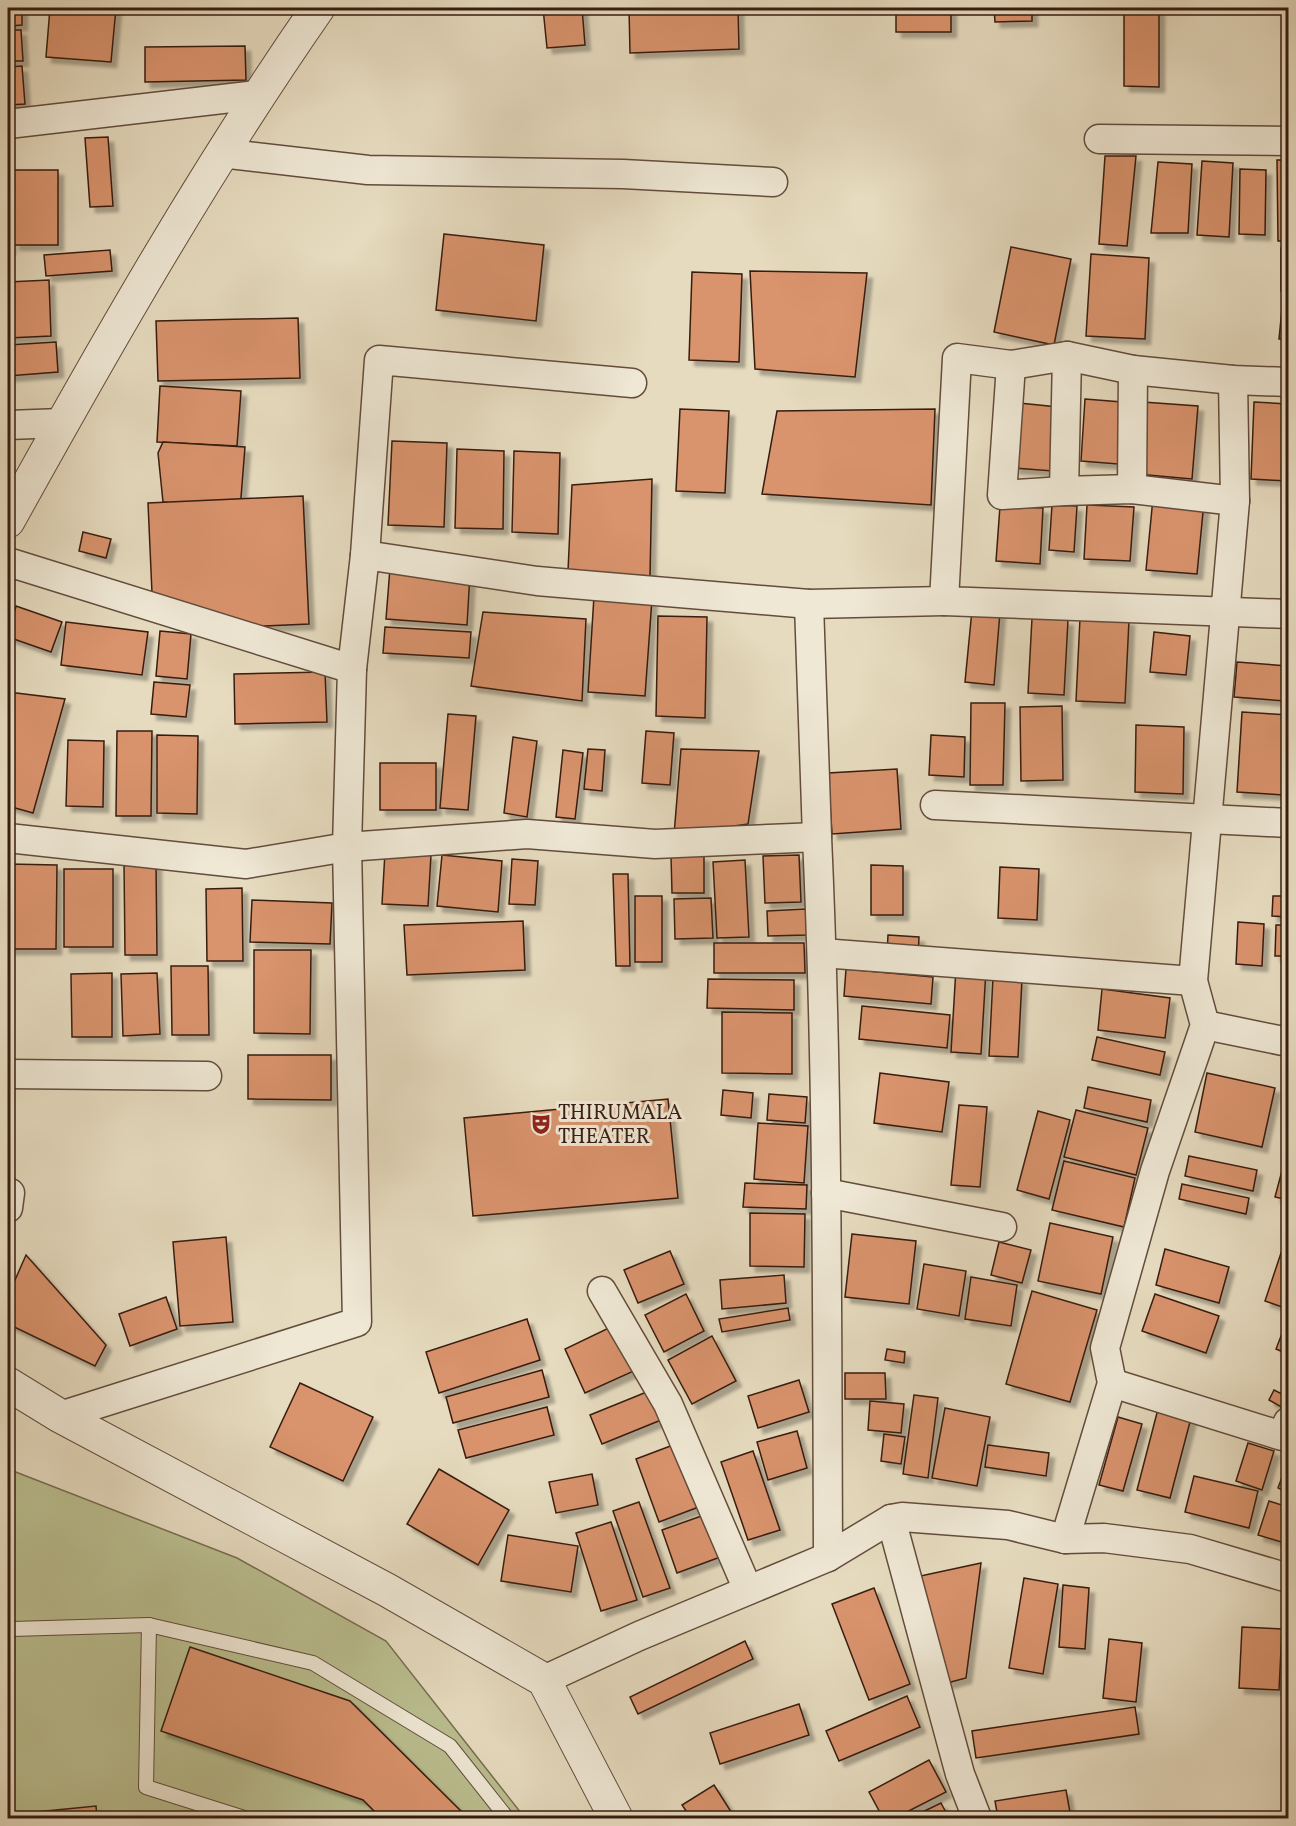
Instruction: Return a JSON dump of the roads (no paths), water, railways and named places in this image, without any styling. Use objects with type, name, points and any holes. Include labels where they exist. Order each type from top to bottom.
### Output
[{"type":"street","points":[[8,520],[179,219],[257,95],[318,8]]},
{"type":"street","points":[[8,124],[257,95]]},
{"type":"street","points":[[1099,139],[1288,141]]},
{"type":"street","points":[[221,153],[368,171],[623,174],[773,182]]},
{"type":"street","points":[[1064,491],[1067,356]]},
{"type":"street","points":[[944,601],[957,358],[1011,365],[1067,356],[1133,370],[1233,380],[1288,382]]},
{"type":"street","points":[[60,1416],[357,1322],[347,847],[351,669],[365,555],[379,360],[632,383]]},
{"type":"street","points":[[1011,365],[1002,495],[1132,489],[1235,501]]},
{"type":"street","points":[[1132,489],[1133,370]]},
{"type":"street","points":[[1065,1539],[1112,1383],[1105,1348],[1155,1171],[1204,1025],[1193,981],[1227,614],[1235,501],[1233,380]]},
{"type":"street","points":[[8,425],[62,423]]},
{"type":"street","points":[[365,555],[537,581],[809,604],[944,601],[1227,614],[1288,614]]},
{"type":"street","points":[[8,562],[351,669]]},
{"type":"street","points":[[809,604],[822,953],[828,1557]]},
{"type":"street","points":[[935,805],[1288,823]]},
{"type":"street","points":[[8,838],[246,864],[347,847],[527,834],[655,844],[817,837]]},
{"type":"street","points":[[822,953],[1193,981]]},
{"type":"street","points":[[1204,1025],[1288,1041]]},
{"type":"street","points":[[8,1074],[207,1076]]},
{"type":"street","points":[[8,1193],[10,1193],[8,1208]]},
{"type":"street","points":[[826,1193],[1002,1227]]},
{"type":"street","points":[[602,1292],[668,1404],[748,1590]]},
{"type":"street","points":[[1112,1383],[1282,1436],[1288,1422]]},
{"type":"street","points":[[8,1384],[60,1416],[387,1590],[544,1680],[616,1818]]},
{"type":"street","points":[[544,1680],[828,1557],[891,1519],[988,1523],[1065,1539],[1104,1538],[1190,1549],[1288,1578]]},
{"type":"street","points":[[891,1519],[960,1774],[977,1818]]},
{"type":"lane","points":[[12,1629],[149,1625],[313,1663],[450,1746],[507,1818]]},
{"type":"lane","points":[[149,1625],[146,1787],[244,1818]]},
{"type":"place","name":"THIRUMALA THEATER","points":[[541,1124]]}]
